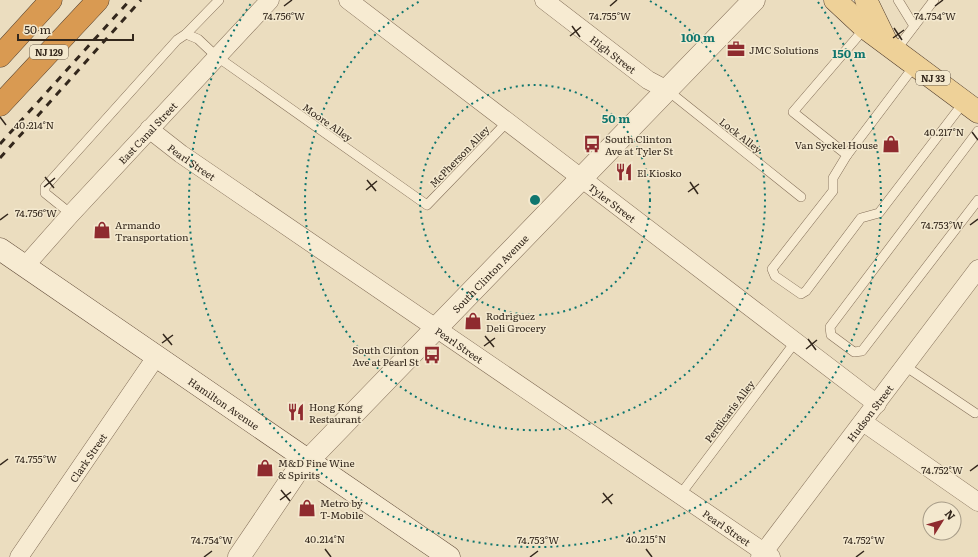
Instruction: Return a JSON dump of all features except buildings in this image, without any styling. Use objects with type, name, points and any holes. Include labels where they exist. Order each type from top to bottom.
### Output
[{"type":"highway","name":"NJ 129","points":[[0,56],[51,0]]},
{"type":"highway","name":"NJ 129","points":[[0,105],[98,0]]},
{"type":"main road","name":"NJ 33","points":[[835,0],[865,28],[971,107]]},
{"type":"main road","points":[[866,0],[892,47]]},
{"type":"street","name":"East Canal Street","points":[[25,266],[216,56],[270,0]]},
{"type":"street","name":"Tyler Street","points":[[348,0],[877,404]]},
{"type":"street","name":"High Street","points":[[544,0],[648,80],[667,90]]},
{"type":"street","name":"South Clinton Avenue","points":[[239,557],[294,476],[308,460],[754,0]]},
{"type":"street","name":"Pearl Street","points":[[149,130],[181,154],[680,495],[765,555]]},
{"type":"street","name":"Hamilton Avenue","points":[[0,249],[449,557]]},
{"type":"street","name":"Hudson Street","points":[[765,555],[905,366],[976,275]]},
{"type":"street","name":"Clark Street","points":[[19,557],[156,357]]},
{"type":"street","points":[[863,422],[978,502]]},
{"type":"lane","points":[[71,214],[45,193],[45,187],[177,40],[186,34],[219,0]]},
{"type":"lane","points":[[898,0],[914,26]]},
{"type":"lane","points":[[892,47],[914,26],[934,0]]},
{"type":"lane","points":[[847,155],[793,112],[865,28]]},
{"type":"lane","name":"Moore Alley","points":[[186,34],[198,39],[216,56],[427,205]]},
{"type":"lane","points":[[916,65],[847,155],[833,178],[833,191],[772,269],[775,276],[801,294],[806,291],[862,218],[879,213],[971,107]]},
{"type":"lane","name":"Lock Alley","points":[[667,90],[801,197]]},
{"type":"lane","name":"McPherson Alley","points":[[427,205],[508,121]]},
{"type":"lane","points":[[978,131],[830,327],[831,335],[854,352],[862,351],[978,200]]},
{"type":"lane","name":"Perdicaris Alley","points":[[680,495],[796,341]]},
{"type":"lane","points":[[905,366],[975,413]]},
{"type":"railway","points":[[0,144],[130,0]]},
{"type":"railway","points":[[0,158],[141,0]]},
{"type":"place","name":"JMC Solutions","points":[[736,49]]},
{"type":"place","name":"South Clinton Ave at Tyler St","points":[[592,144]]},
{"type":"place","name":"Van Syckel House","points":[[891,144]]},
{"type":"place","name":"El Kiosko","points":[[624,172]]},
{"type":"place","name":"Armando Transportation","points":[[102,230]]},
{"type":"place","name":"Rodriguez Deli Grocery","points":[[473,321]]},
{"type":"place","name":"South Clinton Ave at Pearl St","points":[[432,355]]},
{"type":"place","name":"Hong Kong Restaurant","points":[[296,412]]},
{"type":"place","name":"M&D Fine Wine & Spirits","points":[[265,468]]},
{"type":"place","name":"Metro by T-Mobile","points":[[307,508]]}]
